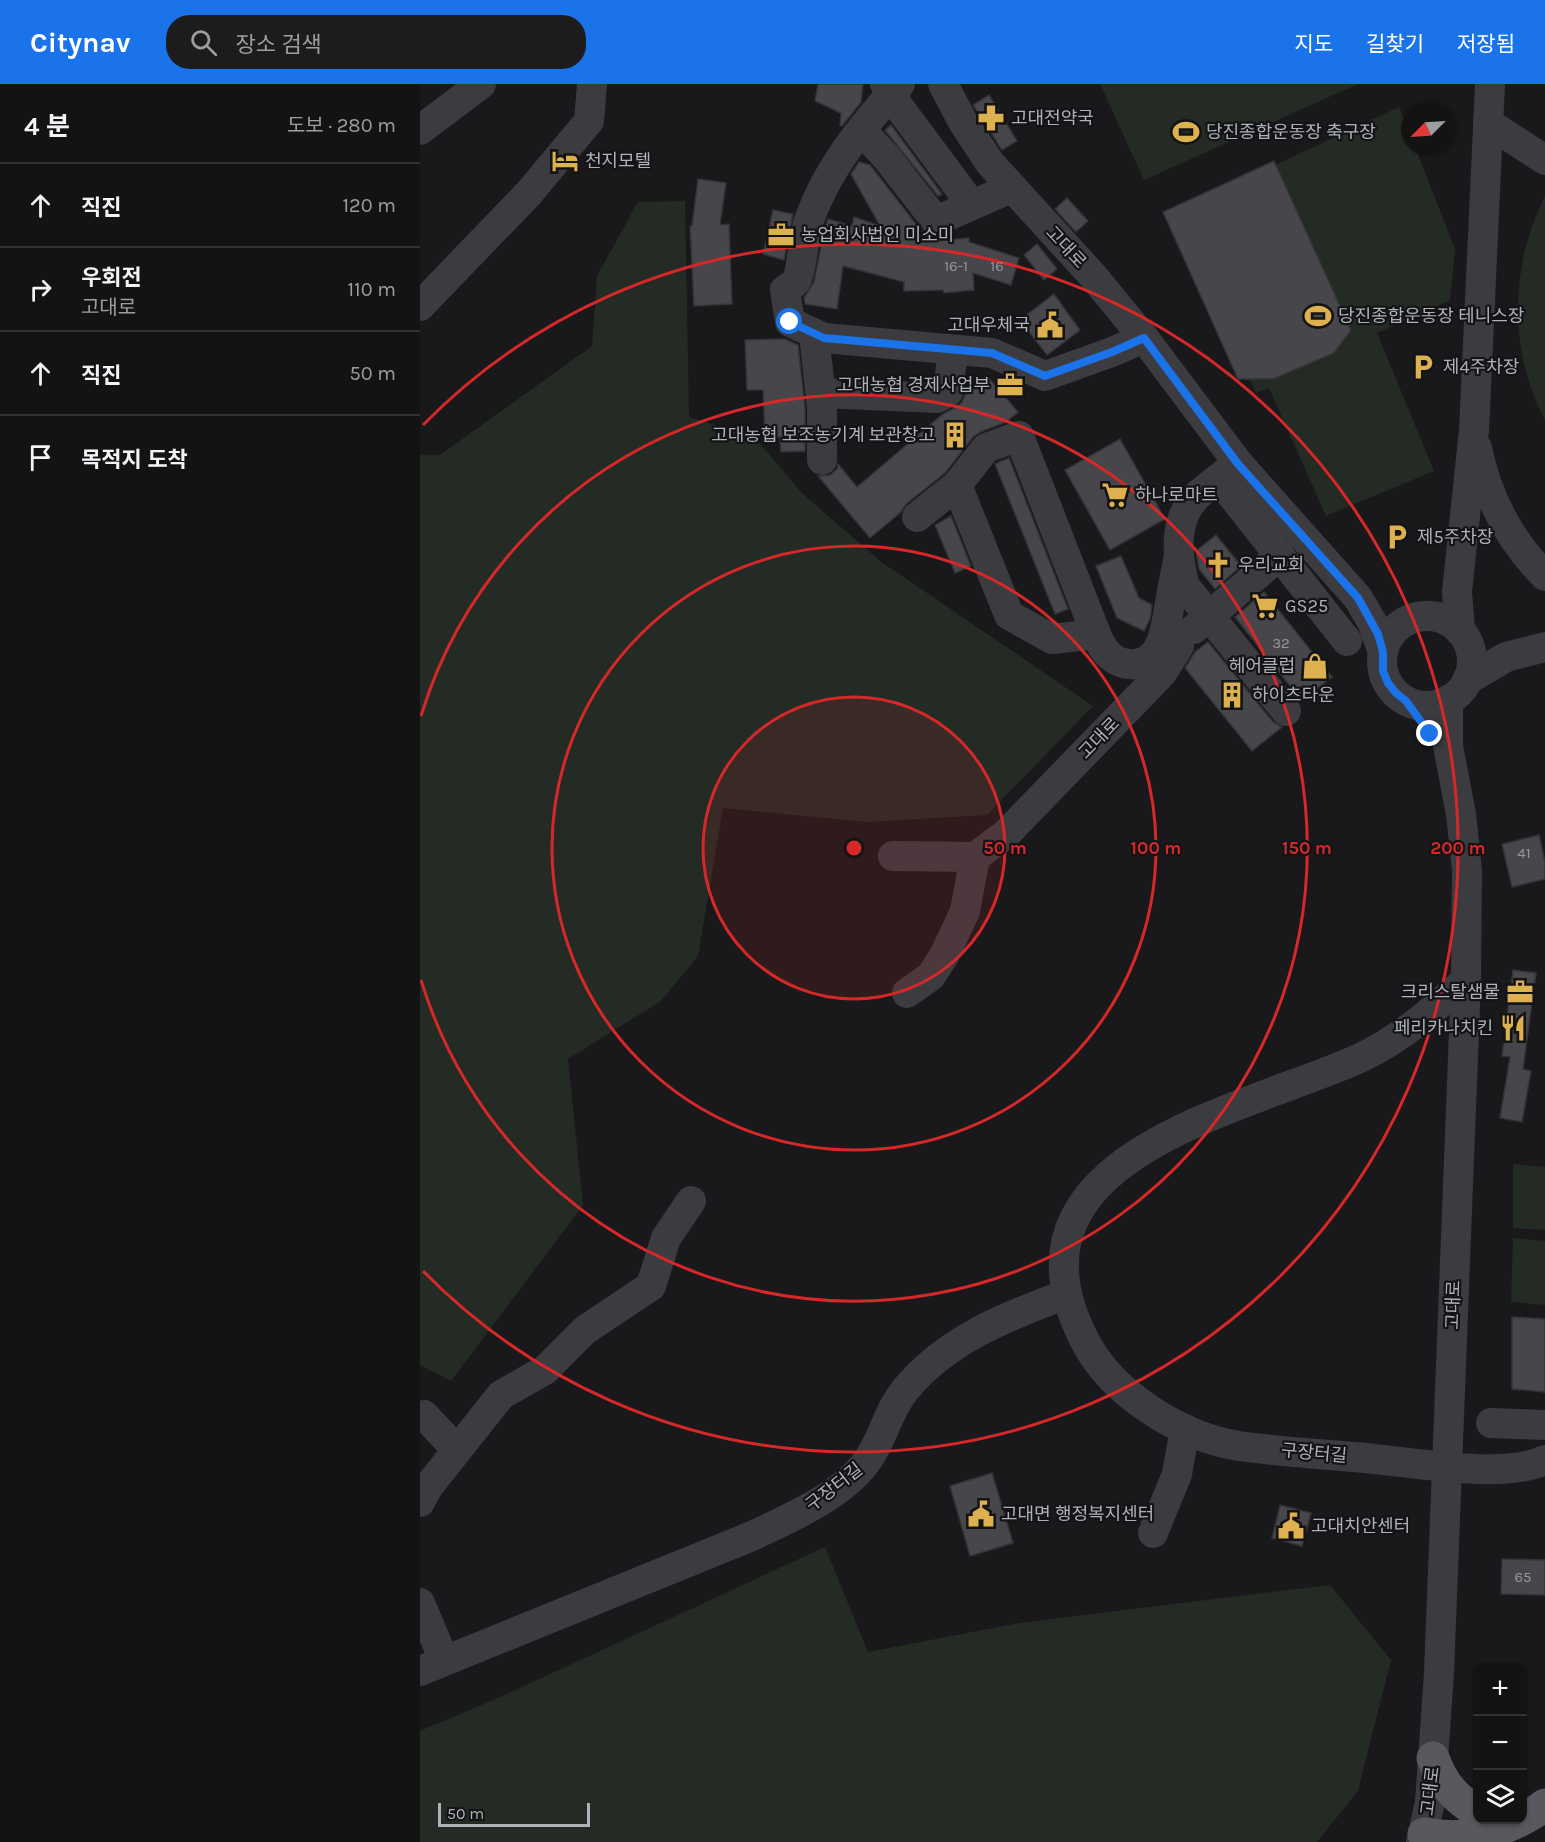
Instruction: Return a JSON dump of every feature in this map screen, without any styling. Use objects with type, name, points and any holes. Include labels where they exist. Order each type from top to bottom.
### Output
[{"type":"main road","points":[[1433,1758],[1452,1793],[1473,1809]]},
{"type":"main road","points":[[1423,1838],[1464,1836],[1497,1831],[1520,1823],[1537,1809]]},
{"type":"street","points":[[420,130],[481,84]]},
{"type":"street","points":[[420,306],[529,194],[589,121],[592,84]]},
{"type":"street","name":"고대로","points":[[943,84],[975,143],[1011,188],[1093,276],[1144,338],[1228,471],[1358,598]]},
{"type":"street","points":[[1451,769],[1448,746],[1458,690],[1472,661],[1465,639],[1457,592],[1474,430],[1490,84]]},
{"type":"street","points":[[972,205],[941,163],[892,88],[831,170],[816,200],[796,281],[785,290],[790,322],[824,338],[992,353],[1045,376],[1144,338]]},
{"type":"street","points":[[1488,123],[1545,160]]},
{"type":"street","points":[[862,130],[936,221],[1011,188]]},
{"type":"street","points":[[941,163],[975,143]]},
{"type":"street","points":[[814,334],[821,393],[822,460]]},
{"type":"street","points":[[821,393],[937,399],[948,392],[953,350]]},
{"type":"street","points":[[1474,430],[1478,452],[1494,502],[1520,548],[1545,576]]},
{"type":"street","points":[[917,517],[957,485],[986,448],[1019,436],[1096,634],[1105,651],[1118,661],[1136,664],[1150,658],[1156,652],[1165,634],[1181,572]]},
{"type":"street","points":[[1228,471],[1280,555],[1347,641]]},
{"type":"street","name":"고대로","points":[[975,857],[1006,834],[1162,673],[1177,651],[1184,630],[1186,607],[1181,572],[1180,528],[1196,496],[1228,471]]},
{"type":"street","points":[[957,485],[1009,615],[1052,639],[1096,634]]},
{"type":"street","points":[[1180,641],[1280,555]]},
{"type":"street","points":[[1451,769],[1425,726],[1406,701],[1392,688],[1385,677],[1382,664],[1383,652],[1392,633],[1446,598],[1459,571]]},
{"type":"street","points":[[1181,572],[1209,616],[1286,711]]},
{"type":"street","points":[[1358,598],[1384,614],[1445,620],[1478,654],[1506,657]]},
{"type":"street","points":[[1358,598],[1372,622],[1383,652]]},
{"type":"street","points":[[1406,701],[1427,706],[1458,690],[1506,657],[1545,647]]},
{"type":"street","name":"고대로","points":[[1423,1838],[1430,1802],[1439,1673],[1466,980],[1467,870],[1461,814],[1451,769]]},
{"type":"street","points":[[893,856],[975,857],[965,911],[945,954],[931,976],[907,993]]},
{"type":"street","points":[[1067,1294],[1064,1267],[1068,1231],[1083,1203],[1118,1166],[1134,1154],[1172,1134],[1250,1100],[1359,1058],[1389,1043],[1433,1011],[1466,980]]},
{"type":"street","points":[[420,1502],[428,1487],[501,1395],[545,1370],[585,1330],[651,1286],[666,1238],[691,1201]]},
{"type":"street","name":"구장터길","points":[[420,1603],[432,1666],[752,1536],[798,1514],[827,1496],[860,1470],[871,1455],[892,1408],[905,1390],[939,1356],[991,1324],[1067,1294],[1077,1326],[1100,1367],[1127,1393],[1164,1418],[1202,1437],[1241,1446],[1446,1466],[1510,1469],[1545,1460]]},
{"type":"street","points":[[420,1416],[424,1415],[457,1450]]},
{"type":"street","points":[[1491,1423],[1545,1425]]},
{"type":"street","points":[[1153,1533],[1177,1474],[1185,1429]]},
{"type":"shaded area","name":"당진종합운동장 축구장","points":[[1100,84],[1358,84],[1144,180]]},
{"type":"shaded area","name":"당진종합운동장 테니스장","points":[[1399,107],[1401,156],[1419,156],[1455,249],[1450,300],[1377,333],[1434,471],[1326,516],[1269,388],[1256,393],[1175,212]]},
{"type":"shaded area","points":[[1545,196],[1545,420],[1524,365],[1518,308],[1525,251],[1533,223]]},
{"type":"shaded area","points":[[685,201],[689,417],[754,437],[802,493],[880,561],[1093,706],[987,815],[867,822],[723,808],[698,956],[661,1001],[568,1059],[583,1205],[451,1381],[420,1365],[420,455],[440,455],[592,346],[597,276],[638,202]]},
{"type":"shaded area","points":[[1513,1164],[1545,1167],[1545,1230],[1513,1228]]},
{"type":"shaded area","points":[[1513,1238],[1545,1241],[1545,1305],[1511,1302]]},
{"type":"shaded area","points":[[825,1547],[868,1652],[1019,1623],[1330,1585],[1391,1660],[1358,1791],[1317,1842],[420,1842],[420,1731],[498,1698]]},
{"type":"building","points":[[818,84],[863,84],[861,102],[842,126],[840,125],[841,113],[815,101]]},
{"type":"building","points":[[989,95],[1017,141],[1002,150],[973,105]]},
{"type":"building","points":[[891,125],[942,194],[938,196],[885,130]]},
{"type":"building","points":[[1274,161],[1351,330],[1334,353],[1273,379],[1238,379],[1163,212]]},
{"type":"building","points":[[859,162],[870,165],[922,232],[936,241],[969,238],[969,242],[1019,258],[1011,285],[973,273],[974,290],[944,293],[943,290],[904,291],[904,282],[843,266],[837,309],[805,304],[804,298],[814,282],[828,219],[852,226],[854,217],[880,226],[851,174]]},
{"type":"building","points":[[698,179],[726,183],[720,225],[729,224],[732,304],[694,306],[690,226],[692,226]]},
{"type":"building","points":[[1067,198],[1088,221],[1076,232],[1055,209]]},
{"type":"building","points":[[773,210],[793,214],[784,260],[763,254]]},
{"type":"building","points":[[1037,244],[1057,269],[1044,280],[1024,255]]},
{"type":"building","points":[[1054,294],[1080,330],[1047,355],[1020,320]]},
{"type":"building","points":[[785,339],[798,345],[805,408],[805,451],[781,452],[780,437],[765,437],[763,390],[747,390],[745,340]]},
{"type":"building","name":"고대농협 보조농기계 보관창고","points":[[987,376],[1018,412],[1006,422],[973,437],[945,473],[906,504],[901,512],[870,538],[818,476],[830,475],[837,469],[838,464],[857,487],[943,414],[957,407],[965,395]]},
{"type":"building","name":"하나로마트","points":[[1120,439],[1165,519],[1110,550],[1065,470]]},
{"type":"building","points":[[1009,458],[1068,609],[1055,614],[995,464]]},
{"type":"building","points":[[951,516],[971,566],[955,573],[935,525]]},
{"type":"building","points":[[1216,535],[1241,566],[1215,589],[1199,569],[1196,551]]},
{"type":"building","points":[[1121,556],[1139,598],[1152,605],[1150,619],[1144,631],[1117,618],[1096,566]]},
{"type":"building","points":[[1264,592],[1332,677],[1302,701],[1235,617]]},
{"type":"building","name":"하이츠타운","points":[[1208,642],[1273,722],[1282,727],[1252,751],[1185,668],[1195,652]]},
{"type":"building","points":[[1539,835],[1545,862],[1545,879],[1512,887],[1502,844]]},
{"type":"building","points":[[1513,970],[1536,973],[1523,1069],[1531,1071],[1522,1122],[1500,1118],[1510,1057],[1502,1056]]},
{"type":"building","points":[[1512,1317],[1545,1319],[1545,1392],[1512,1389]]},
{"type":"building","name":"고대면 행정복지센터","points":[[992,1473],[1013,1543],[970,1556],[950,1486]]},
{"type":"building","points":[[1280,1505],[1311,1513],[1302,1546],[1272,1538]]},
{"type":"building","points":[[1502,1559],[1545,1560],[1545,1595],[1501,1594]]},
{"type":"place","name":"고대전약국","points":[[991,118]]},
{"type":"place","name":"당진종합운동장 축구장","points":[[1186,132]]},
{"type":"place","name":"천지모텔","points":[[565,161]]},
{"type":"place","name":"농업회사법인 미소미","points":[[781,235]]},
{"type":"place","name":"당진종합운동장 테니스장","points":[[1318,316]]},
{"type":"place","name":"고대우체국","points":[[1050,325]]},
{"type":"place","name":"제4주차장","points":[[1423,367]]},
{"type":"place","name":"고대농협 경제사업부","points":[[1010,385]]},
{"type":"place","name":"고대농협 보조농기계 보관창고","points":[[955,435]]},
{"type":"place","name":"하나로마트","points":[[1115,495]]},
{"type":"place","name":"제5주차장","points":[[1397,537]]},
{"type":"place","name":"우리교회","points":[[1218,565]]},
{"type":"place","name":"GS25","points":[[1265,606]]},
{"type":"place","name":"헤어클럽","points":[[1315,666]]},
{"type":"place","name":"하이츠타운","points":[[1232,695]]},
{"type":"place","name":"크리스탈샘물","points":[[1520,992]]},
{"type":"place","name":"페리카나치킨","points":[[1513,1028]]},
{"type":"place","name":"고대면 행정복지센터","points":[[981,1514]]},
{"type":"place","name":"고대치안센터","points":[[1291,1526]]},
{"type":"route","points":[[790,322],[824,338],[992,353],[1045,376],[1144,338],[1238,464],[1358,598],[1378,634],[1383,652],[1383,671],[1388,683],[1406,701],[1430,734]]}]
